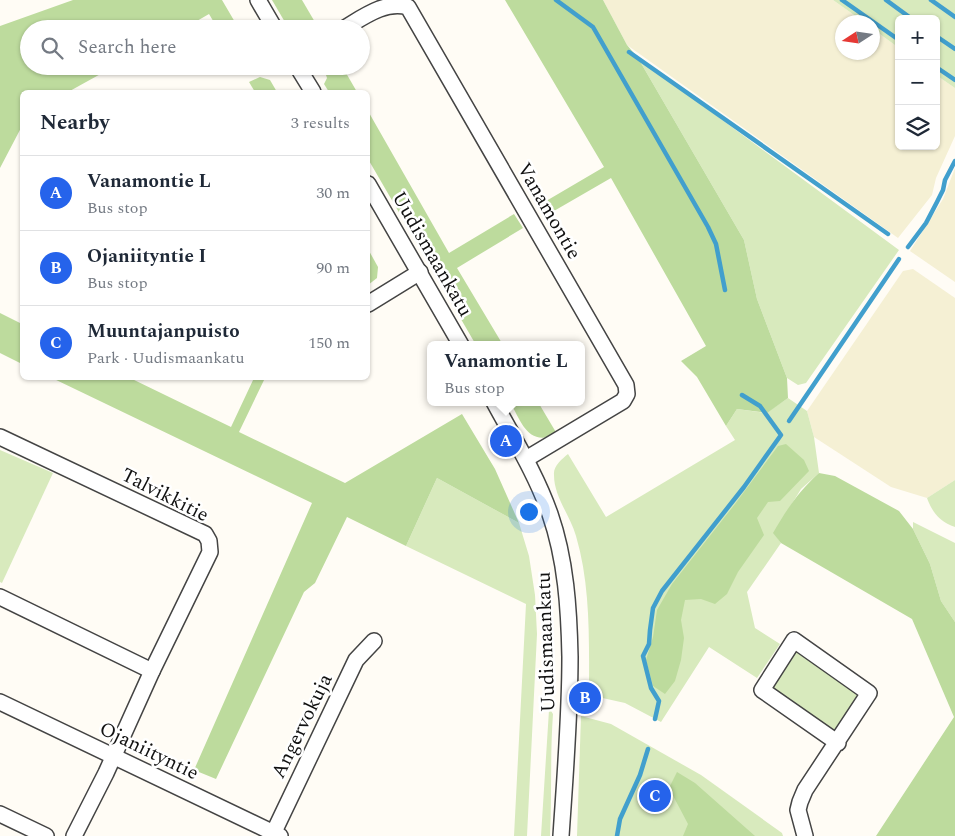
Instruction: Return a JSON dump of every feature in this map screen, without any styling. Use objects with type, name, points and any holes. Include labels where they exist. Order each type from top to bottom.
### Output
[{"type":"street","points":[[258,0],[270,20]]},
{"type":"street","name":"Vanamontie","points":[[359,20],[381,7],[391,4],[408,7],[626,385],[627,394],[623,401],[526,459]]},
{"type":"street","points":[[303,75],[312,90]]},
{"type":"street","name":"Uudismaankatu","points":[[370,187],[459,341]]},
{"type":"street","points":[[370,303],[420,272]]},
{"type":"street","name":"Uudismaankatu","points":[[496,406],[541,490],[551,516],[562,559],[568,608],[570,707],[561,836]]},
{"type":"street","name":"Talvikkitie","points":[[0,437],[204,534],[209,541],[210,552],[74,836]]},
{"type":"street","points":[[0,597],[152,671]]},
{"type":"street","points":[[804,836],[798,806],[805,790],[838,743],[869,695],[868,692],[794,640],[762,690],[838,743]]},
{"type":"street","name":"Angervokuja","points":[[275,835],[356,660],[374,641]]},
{"type":"street","name":"Ojaniityntie","points":[[0,702],[275,835]]},
{"type":"street","points":[[0,814],[46,836]]},
{"type":"shaded area","points":[[603,0],[833,0],[854,15],[835,15],[835,60],[880,60],[880,34],[895,45],[895,150],[940,150],[940,78],[955,88],[955,136],[936,178],[932,195],[898,238],[627,45]]},
{"type":"shaded area","points":[[955,168],[955,282],[910,251],[943,199]]},
{"type":"shaded area","points":[[913,269],[955,298],[955,480],[927,498],[891,487],[814,437],[807,411],[903,271]]},
{"type":"green space","points":[[73,0],[222,0],[234,20],[213,20],[209,14],[199,20],[20,20],[20,75],[99,75],[72,90],[20,90],[20,130],[0,168],[0,26]]},
{"type":"green space","points":[[272,0],[302,0],[314,20],[284,20]]},
{"type":"green space","points":[[505,0],[603,0],[627,45],[638,58],[744,240],[757,299],[787,378],[788,398],[767,413],[737,409],[726,426],[697,377],[681,361],[706,346],[611,178],[547,215],[541,204],[604,167]]},
{"type":"green space","points":[[833,0],[955,0],[955,88],[940,78],[940,15],[895,15],[895,45],[880,34],[880,15],[854,15]]},
{"type":"green space","points":[[638,58],[899,250],[806,383],[798,385],[787,378],[757,299],[744,240]]},
{"type":"green space","points":[[326,75],[347,75],[356,90],[328,90],[324,84],[327,78]]},
{"type":"green space","points":[[260,77],[270,80],[276,90],[254,90],[249,82]]},
{"type":"green space","points":[[370,115],[449,253],[514,214],[523,228],[457,268],[501,341],[474,341],[370,162]]},
{"type":"green space","points":[[370,253],[378,267],[377,278],[370,283]]},
{"type":"green space","points":[[0,313],[20,323],[20,363],[0,353]]},
{"type":"green space","points":[[56,380],[134,380],[231,427],[253,380],[264,380],[239,432],[345,483],[462,414],[495,469],[519,523],[437,478],[406,546],[347,517],[315,583],[304,592],[216,779],[194,770],[312,503]]},
{"type":"green space","points":[[788,398],[807,411],[814,437],[819,473],[801,489],[774,533],[781,543],[747,592],[755,628],[780,644],[757,678],[709,647],[661,722],[625,703],[589,695],[587,595],[576,536],[559,498],[555,483],[554,472],[556,466],[568,454],[606,517],[735,440],[726,426],[737,409],[766,413]]},
{"type":"green space","points":[[512,406],[540,406],[557,434],[539,437],[527,431]]},
{"type":"green space","points":[[786,444],[804,460],[809,471],[780,501],[768,502],[757,518],[764,535],[738,572],[727,594],[715,604],[701,599],[685,600],[681,620],[684,638],[681,660],[675,681],[665,694],[653,686],[646,660],[653,637],[657,610],[672,584],[778,446]]},
{"type":"green space","points":[[0,450],[53,473],[2,583],[0,582]]},
{"type":"green space","points":[[819,473],[835,476],[899,511],[913,529],[930,564],[941,601],[955,622],[955,836],[876,836],[954,717],[912,619],[781,543],[773,533],[793,501]]},
{"type":"green space","points":[[437,478],[519,523],[529,556],[535,595],[537,634],[527,836],[514,836],[526,604],[406,546]]},
{"type":"green space","points":[[955,480],[955,527],[937,516],[927,498]]},
{"type":"green space","points":[[913,522],[955,543],[955,622],[941,601],[930,564],[913,529]]},
{"type":"green space","points":[[795,651],[861,694],[837,732],[771,689]]},
{"type":"green space","points":[[549,710],[553,714],[550,836],[541,836]]},
{"type":"green space","points":[[581,716],[611,724],[701,775],[782,833],[783,836],[577,836]]},
{"type":"green space","points":[[677,772],[695,783],[755,836],[683,836],[688,824],[669,788]]},
{"type":"waterway","points":[[556,0],[593,27],[708,227],[716,244],[725,290]]},
{"type":"waterway","points":[[842,0],[895,37]]},
{"type":"waterway","points":[[886,0],[907,15]]},
{"type":"waterway","points":[[931,0],[955,17]]},
{"type":"waterway","points":[[940,39],[955,49]]},
{"type":"waterway","points":[[629,52],[888,234]]},
{"type":"waterway","points":[[940,70],[955,80]]},
{"type":"waterway","points":[[908,247],[926,223],[955,161]]},
{"type":"waterway","points":[[789,421],[899,259]]},
{"type":"waterway","points":[[655,719],[659,701],[651,688],[643,656],[649,644],[653,608],[662,591],[744,487],[781,435],[760,406],[742,395]]},
{"type":"waterway","points":[[617,836],[620,819],[640,775],[648,749]]},
{"type":"place","name":"Vanamontie L","points":[[506,441]]},
{"type":"place","name":"Ojaniityntie I","points":[[585,698]]},
{"type":"place","name":"Muuntajanpuisto","points":[[655,796]]}]
